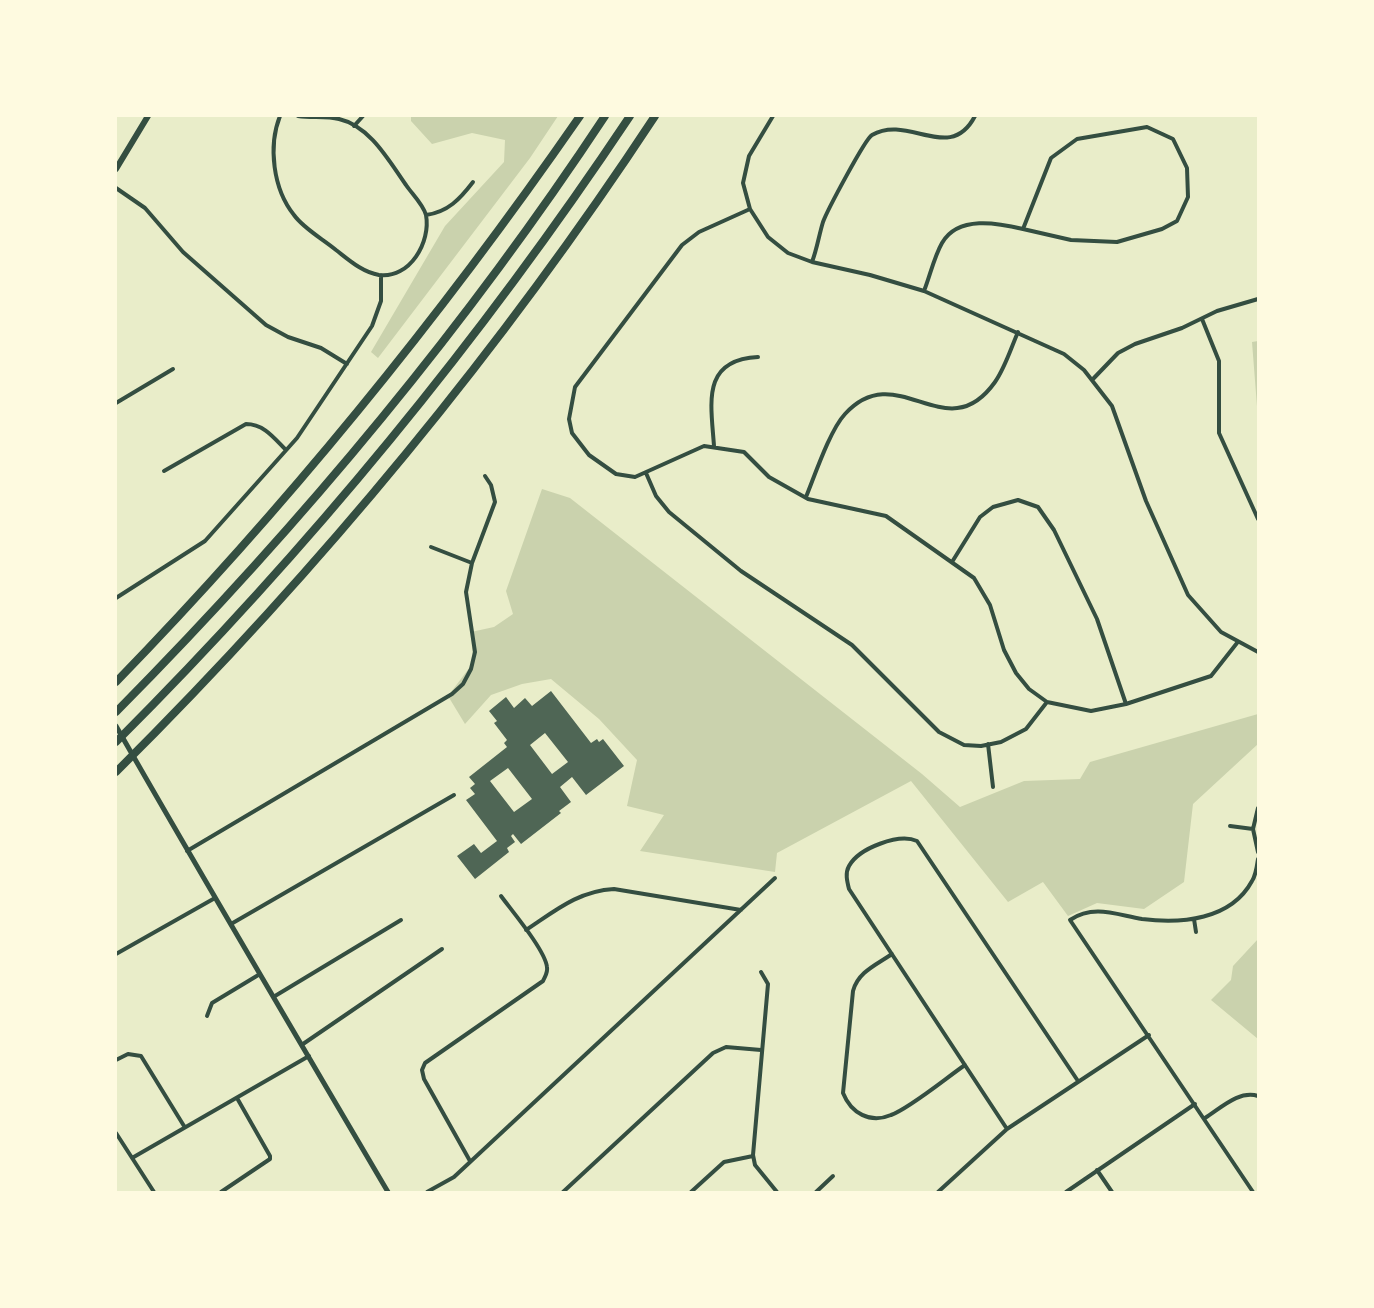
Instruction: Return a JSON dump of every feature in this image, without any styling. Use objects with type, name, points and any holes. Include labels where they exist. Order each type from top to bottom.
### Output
[{"type":"highway","points":[[116,682],[259,530],[356,416],[490,244],[580,116]]},
{"type":"highway","points":[[116,712],[240,583],[366,438],[506,257],[605,116]]},
{"type":"highway","points":[[116,742],[259,593],[391,439],[523,270],[630,116]]},
{"type":"highway","points":[[116,772],[235,650],[404,457],[537,285],[655,116]]},
{"type":"main road","points":[[116,169],[148,116]]},
{"type":"street","points":[[280,116],[272,148],[283,196],[295,217],[360,268],[381,275],[399,270],[415,259],[426,234],[426,216],[380,148],[365,132],[340,119],[298,116]]},
{"type":"street","points":[[354,126],[363,116]]},
{"type":"street","points":[[773,116],[749,156],[743,183],[750,209],[768,237],[788,253],[812,262],[870,275],[924,291],[1064,354],[1093,378],[1112,406],[1120,423],[1146,501],[1179,579],[1204,616],[1237,643],[1258,652]]},
{"type":"street","points":[[812,262],[824,220],[870,136],[886,129],[901,129],[942,140],[959,133],[975,116]]},
{"type":"street","points":[[924,291],[942,241],[962,226],[975,222],[998,222],[1023,229],[1071,240],[1117,242],[1162,229],[1177,220],[1188,196],[1187,168],[1173,139],[1147,127],[1077,139],[1051,158],[1023,229]]},
{"type":"street","points":[[426,216],[446,210],[459,200],[473,182]]},
{"type":"street","points":[[116,188],[145,208],[183,252],[266,325],[288,337],[321,348],[347,364]]},
{"type":"street","points":[[750,209],[699,232],[682,245],[575,387],[569,419],[572,433],[589,454],[620,475],[635,477],[704,446],[744,452],[769,477],[806,497],[886,516],[974,578],[990,605],[1004,650],[1016,673],[1029,689],[1047,702],[1091,711],[1126,704],[1203,680],[1210,676],[1237,643]]},
{"type":"street","points":[[116,598],[205,541],[305,428],[378,313],[381,275]]},
{"type":"street","points":[[1093,378],[1118,353],[1143,340],[1202,319],[1217,311],[1258,299]]},
{"type":"street","points":[[1202,319],[1219,361],[1219,433],[1258,519]]},
{"type":"street","points":[[806,497],[840,420],[861,400],[896,393],[949,410],[977,402],[996,381],[1018,332]]},
{"type":"street","points":[[714,446],[710,395],[716,379],[724,366],[740,357],[758,357]]},
{"type":"street","points":[[116,403],[174,369]]},
{"type":"street","points":[[164,471],[246,424],[254,424],[265,429],[286,450]]},
{"type":"street","points":[[646,473],[656,496],[669,512],[741,571],[852,645],[939,732],[964,745],[988,744],[1017,736],[1026,729],[1047,702]]},
{"type":"street","points":[[186,852],[452,694],[463,684],[471,669],[475,652],[466,592],[472,563],[495,502],[491,485],[485,476]]},
{"type":"street","points":[[952,562],[980,517],[993,507],[1018,500],[1038,507],[1054,530],[1097,619],[1126,704]]},
{"type":"street","points":[[431,547],[472,563]]},
{"type":"street","points":[[116,726],[186,852],[310,1056],[385,1191]]},
{"type":"street","points":[[988,744],[993,788]]},
{"type":"street","points":[[231,924],[454,795]]},
{"type":"street","points":[[1258,808],[1253,829],[1258,852]]},
{"type":"street","points":[[1230,826],[1253,829]]},
{"type":"street","points":[[1007,1129],[849,889],[846,879],[848,867],[855,858],[881,843],[907,836],[917,841],[1078,1081]]},
{"type":"street","points":[[1253,1192],[1071,920],[1097,911],[1143,919],[1194,919],[1212,915],[1234,903],[1253,881],[1258,859]]},
{"type":"street","points":[[427,1192],[454,1176],[775,878]]},
{"type":"street","points":[[526,930],[574,897],[596,890],[614,889],[741,910]]},
{"type":"street","points":[[470,1161],[424,1079],[422,1070],[425,1063],[543,981],[547,972],[547,964],[501,896]]},
{"type":"street","points":[[116,954],[215,898]]},
{"type":"street","points":[[1194,919],[1196,932]]},
{"type":"street","points":[[274,996],[401,920]]},
{"type":"street","points":[[303,1044],[442,949]]},
{"type":"street","points":[[892,954],[863,973],[856,981],[853,991],[843,1093],[848,1106],[859,1115],[891,1115],[965,1065]]},
{"type":"street","points":[[761,972],[768,984],[753,1155],[755,1166],[777,1192]]},
{"type":"street","points":[[207,1016],[212,1003],[261,973]]},
{"type":"street","points":[[938,1192],[1007,1129],[1149,1035]]},
{"type":"street","points":[[563,1192],[713,1053],[726,1047],[761,1050]]},
{"type":"street","points":[[116,1060],[128,1054],[141,1056],[184,1126]]},
{"type":"street","points":[[132,1158],[184,1126],[310,1056]]},
{"type":"street","points":[[1205,1118],[1239,1097],[1251,1094],[1258,1096]]},
{"type":"street","points":[[221,1192],[270,1159],[237,1098]]},
{"type":"street","points":[[1066,1192],[1195,1104]]},
{"type":"street","points":[[116,1133],[154,1192]]},
{"type":"street","points":[[691,1192],[724,1162],[753,1155]]},
{"type":"street","points":[[1097,1170],[1112,1192]]},
{"type":"street","points":[[816,1192],[833,1176]]},
{"type":"green space","points":[[411,116],[558,116],[530,158],[378,358],[371,352],[445,226],[504,162],[505,140],[472,133],[432,144],[411,121]]},
{"type":"green space","points":[[1258,341],[1258,419],[1252,342]]},
{"type":"green space","points":[[542,489],[570,498],[922,774],[960,807],[1024,781],[1080,779],[1090,762],[1258,714],[1258,744],[1193,804],[1184,882],[1144,909],[1097,903],[1068,916],[1043,882],[1008,902],[911,781],[777,853],[775,872],[640,851],[664,815],[627,806],[637,760],[599,719],[551,679],[522,684],[491,695],[465,724],[448,696],[473,663],[471,632],[494,627],[513,614],[506,591]]},
{"type":"green space","points":[[1258,939],[1258,1039],[1211,1000],[1231,980],[1233,966]]},
{"type":"building","points":[[551,691],[591,743],[597,739],[599,742],[603,739],[624,766],[586,795],[572,777],[560,787],[571,802],[559,811],[561,813],[521,844],[513,834],[511,836],[515,842],[507,848],[509,852],[475,879],[457,856],[474,844],[481,853],[497,841],[466,800],[475,794],[470,788],[475,784],[469,777],[507,747],[504,743],[507,740],[494,723],[497,721],[489,711],[506,697],[514,708],[525,698],[532,706]],"holes":[[[545,733],[568,762],[552,774],[530,745]],[[508,768],[532,799],[514,812],[490,781]]]}]
